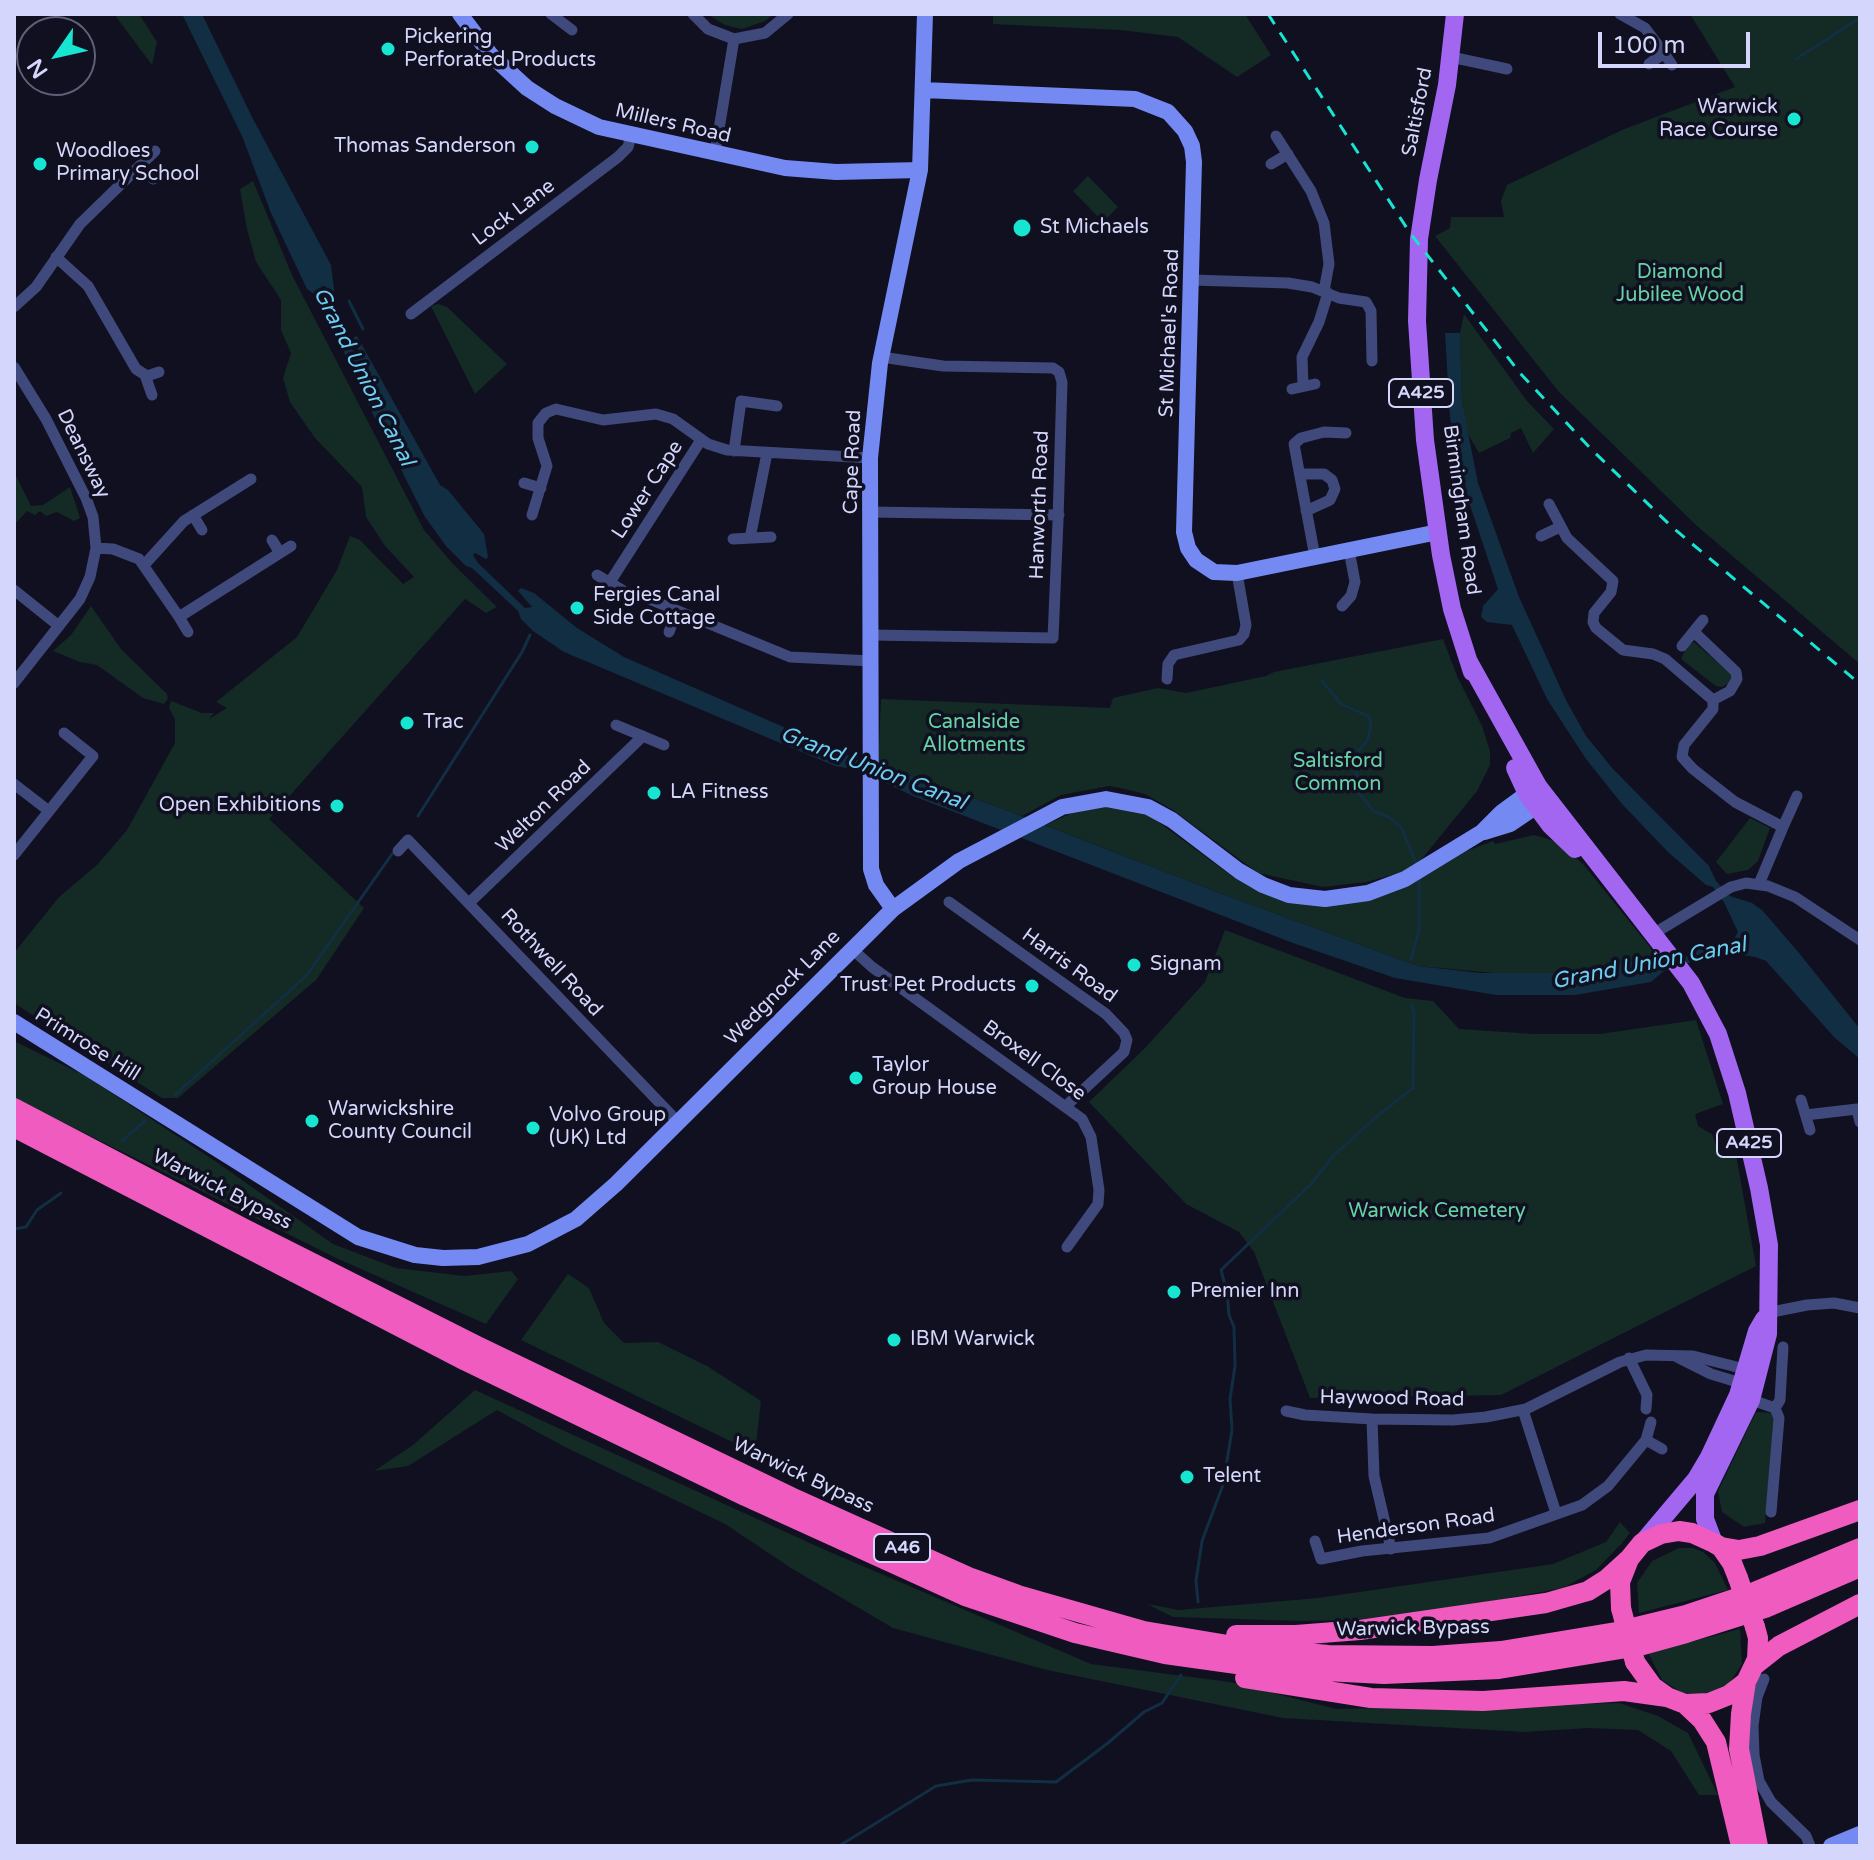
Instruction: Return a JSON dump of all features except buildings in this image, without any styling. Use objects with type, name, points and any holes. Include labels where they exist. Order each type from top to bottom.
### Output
[{"type":"highway","name":"Warwick Bypass","points":[[14,1108],[449,1332],[791,1497],[929,1560],[1006,1591],[1144,1631],[1240,1647],[1328,1655],[1433,1656],[1501,1651],[1616,1632],[1686,1615],[1752,1593],[1860,1548]]},
{"type":"highway","name":"Warwick Bypass","points":[[14,1127],[466,1361],[849,1545],[965,1596],[1075,1633],[1165,1654],[1236,1665],[1341,1673],[1499,1669],[1627,1648],[1686,1633],[1765,1608],[1860,1567]]},
{"type":"highway","points":[[1144,1631],[1296,1635],[1481,1614],[1579,1595],[1602,1582],[1636,1551],[1661,1534],[1679,1531],[1692,1533],[1717,1545],[1739,1550],[1760,1546],[1860,1510]]},
{"type":"highway","points":[[1717,1545],[1732,1563],[1755,1627],[1758,1646],[1755,1675],[1740,1722],[1739,1749],[1758,1846]]},
{"type":"highway","points":[[1636,1551],[1620,1582],[1621,1608],[1635,1662],[1653,1687],[1702,1720],[1716,1742],[1741,1846]]},
{"type":"highway","points":[[1165,1654],[1238,1677],[1371,1698],[1483,1701],[1624,1691],[1701,1705],[1719,1700],[1755,1675],[1779,1646],[1860,1604]]},
{"type":"main road","name":"Saltisford","points":[[1422,219],[1451,57],[1455,14]]},
{"type":"main road","name":"Birmingham Road","points":[[1422,219],[1417,271],[1418,349],[1425,440],[1452,609],[1476,687],[1550,825],[1618,890],[1688,979],[1713,1022],[1725,1054],[1754,1164],[1769,1245],[1768,1334],[1705,1494],[1705,1519],[1717,1545]]},
{"type":"main road","name":"Birmingham Road","points":[[1636,1551],[1696,1479],[1746,1386]]},
{"type":"street","name":"Millers Road","points":[[460,14],[491,55],[527,88],[580,119],[631,136],[758,164],[836,172],[920,170]]},
{"type":"street","points":[[551,14],[572,30]]},
{"type":"street","points":[[693,14],[708,29],[734,39],[765,33],[788,14]]},
{"type":"street","name":"Cape Road","points":[[893,909],[880,892],[871,869],[870,458],[881,357],[920,170],[925,14]]},
{"type":"street","points":[[1620,14],[1645,28],[1672,65]]},
{"type":"street","points":[[715,153],[734,39]]},
{"type":"street","points":[[1649,64],[1664,53]]},
{"type":"street","points":[[1451,57],[1507,69]]},
{"type":"street","name":"St Michael's Road","points":[[923,90],[1135,99],[1168,112],[1185,131],[1194,154],[1185,540],[1192,555],[1202,565],[1221,573],[1237,573],[1438,532]]},
{"type":"street","name":"Lock Lane","points":[[411,314],[618,157],[628,147],[631,136]]},
{"type":"street","points":[[1276,136],[1311,191],[1324,223],[1329,264],[1319,322],[1302,357],[1303,386]]},
{"type":"street","points":[[14,307],[36,287],[80,224],[155,151]]},
{"type":"street","points":[[1271,164],[1288,154]]},
{"type":"street","points":[[141,165],[153,179]]},
{"type":"street","points":[[56,257],[88,286],[136,369],[145,375],[152,395]]},
{"type":"street","points":[[1192,280],[1288,283],[1369,305],[1371,361]]},
{"type":"street","name":"Hanworth Road","points":[[871,635],[1053,638],[1059,515],[1062,382],[1057,370],[943,366],[881,357]]},
{"type":"street","name":"Deansway","points":[[14,367],[46,419],[86,498],[95,525],[96,548],[87,587],[14,683]]},
{"type":"street","points":[[145,375],[159,372]]},
{"type":"street","points":[[734,451],[741,401],[777,406]]},
{"type":"street","points":[[532,515],[547,466],[537,428],[540,419],[552,410],[562,409],[603,420],[656,414],[673,419],[701,440]]},
{"type":"street","points":[[1315,557],[1293,448],[1296,441],[1324,432],[1346,433]]},
{"type":"street","name":"Lower Cape","points":[[610,582],[701,440],[720,449],[734,451],[870,458]]},
{"type":"street","points":[[750,538],[767,453]]},
{"type":"street","points":[[1300,474],[1324,474],[1332,480],[1335,489],[1330,500],[1306,511]]},
{"type":"street","points":[[145,564],[179,525],[251,479]]},
{"type":"street","points":[[524,483],[541,488]]},
{"type":"street","points":[[1549,504],[1567,538],[1613,581],[1611,592],[1594,613],[1596,628],[1623,650],[1665,659],[1713,700],[1713,709],[1684,745],[1684,760],[1735,802],[1783,827]]},
{"type":"street","points":[[871,512],[1059,515]]},
{"type":"street","points":[[193,515],[202,530]]},
{"type":"street","points":[[1541,536],[1560,527]]},
{"type":"street","points":[[733,539],[771,537]]},
{"type":"street","points":[[272,540],[280,553]]},
{"type":"street","points":[[179,617],[291,546]]},
{"type":"street","points":[[96,548],[132,555],[145,564],[188,632]]},
{"type":"street","points":[[1342,606],[1355,585],[1349,550]]},
{"type":"street","points":[[1167,679],[1168,664],[1174,655],[1239,640],[1244,634],[1246,625],[1237,573]]},
{"type":"street","points":[[597,575],[622,590]]},
{"type":"street","points":[[14,590],[59,626]]},
{"type":"street","points":[[649,599],[790,657],[872,661]]},
{"type":"street","points":[[669,632],[677,611]]},
{"type":"street","points":[[1682,646],[1703,620]]},
{"type":"street","points":[[1694,632],[1736,672],[1737,679],[1730,691],[1713,700]]},
{"type":"street","points":[[616,725],[664,745]]},
{"type":"street","points":[[14,855],[93,756],[64,733]]},
{"type":"street","name":"Welton Road","points":[[469,903],[643,736]]},
{"type":"street","points":[[14,784],[49,811]]},
{"type":"street","name":"Wedgnock Lane","points":[[139,1101],[346,1231],[392,1249],[443,1258],[478,1257],[503,1252],[565,1226],[595,1203],[893,909],[939,874],[989,843],[1047,814],[1072,804],[1106,799],[1148,807],[1184,828],[1239,871],[1263,885],[1289,895],[1325,899],[1356,896],[1393,885],[1482,832],[1510,824],[1537,796]]},
{"type":"street","points":[[1759,884],[1797,796]]},
{"type":"street","name":"Rothwell Road","points":[[398,851],[408,840],[678,1122]]},
{"type":"street","points":[[1653,934],[1738,883],[1759,884],[1795,897],[1860,940]]},
{"type":"street","name":"Harris Road","points":[[949,902],[1106,1014],[1124,1033],[1127,1040],[1124,1052],[1067,1105]]},
{"type":"street","name":"Broxell Close","points":[[851,948],[887,978],[1067,1105],[1082,1119],[1091,1137],[1099,1190],[1098,1204],[1067,1247]]},
{"type":"street","name":"Primrose Hill","points":[[14,1022],[139,1101]]},
{"type":"street","points":[[1801,1100],[1810,1130]]},
{"type":"street","points":[[1806,1115],[1859,1108],[1860,1122]]},
{"type":"street","points":[[1767,1313],[1834,1303],[1860,1308]]},
{"type":"street","points":[[1775,1408],[1780,1400],[1780,1350]]},
{"type":"street","name":"Haywood Road","points":[[1286,1411],[1372,1419],[1470,1420],[1523,1410],[1629,1358],[1646,1355],[1675,1356],[1703,1371],[1746,1386]]},
{"type":"street","points":[[1629,1358],[1647,1395],[1646,1409]]},
{"type":"street","points":[[1746,1386],[1775,1408],[1779,1418],[1771,1512]]},
{"type":"street","points":[[1523,1410],[1556,1513]]},
{"type":"street","points":[[1372,1419],[1374,1476],[1391,1549]]},
{"type":"street","name":"Henderson Road","points":[[1315,1541],[1321,1559],[1489,1538],[1591,1501],[1608,1486],[1646,1440],[1651,1422]]},
{"type":"street","points":[[1646,1440],[1662,1449]]},
{"type":"street","points":[[1755,1675],[1758,1692],[1753,1726],[1754,1755],[1759,1781],[1766,1796],[1806,1836],[1810,1846]]},
{"type":"street","points":[[1831,1846],[1860,1834]]},
{"type":"green space","points":[[114,14],[139,14],[157,42],[152,65]]},
{"type":"green space","points":[[707,14],[774,14],[765,21],[742,29],[725,25]]},
{"type":"green space","points":[[993,14],[1245,14],[1271,55],[1237,77],[1178,37],[1120,30],[993,24]]},
{"type":"green space","name":"Diamond Jubilee Wood","points":[[1690,14],[1860,14],[1860,664],[1697,526],[1559,392],[1435,236],[1450,228],[1451,217],[1504,217],[1501,201],[1507,185],[1622,130],[1735,87]]},
{"type":"green space","points":[[1088,176],[1118,207],[1103,222],[1073,191]]},
{"type":"green space","points":[[253,181],[292,275],[424,530],[497,607],[486,613],[465,599],[269,819],[364,908],[316,980],[178,1098],[162,1098],[14,1003],[14,953],[59,897],[97,865],[127,830],[175,743],[175,719],[169,708],[171,701],[202,713],[214,713],[209,719],[227,708],[216,702],[297,637],[337,570],[350,536],[360,540],[403,584],[414,577],[385,546],[366,517],[362,487],[315,438],[290,402],[283,378],[291,353],[281,330],[281,300],[256,262],[240,189]]},
{"type":"green space","points":[[438,304],[447,307],[507,364],[475,394],[431,306]]},
{"type":"green space","points":[[1464,314],[1527,401],[1554,429],[1533,453],[1521,428],[1511,433],[1510,438],[1479,453],[1465,429],[1460,333]]},
{"type":"green space","points":[[14,472],[31,506],[43,505],[70,487],[80,518],[74,521],[57,512],[46,516],[40,511],[35,515],[27,511],[14,525]]},
{"type":"green space","points":[[91,606],[121,649],[167,694],[164,704],[143,698],[97,665],[53,651],[71,635]]},
{"type":"green space","name":"Saltisford Common","points":[[1443,639],[1482,726],[1490,751],[1490,765],[1477,791],[1421,860],[1405,871],[1367,882],[1323,887],[1258,873],[1173,810],[1145,794],[1125,789],[1109,786],[1061,795],[1022,816],[887,767],[878,767],[881,699],[1110,708],[1113,698],[1158,688],[1186,693],[1274,672]]},
{"type":"green space","points":[[1694,642],[1733,676],[1730,683],[1716,686],[1681,659],[1687,647]]},
{"type":"green space","points":[[1124,805],[1149,815],[1252,888],[1324,904],[1493,841],[1495,844],[1534,835],[1545,838],[1557,842],[1584,865],[1662,962],[1636,960],[1555,973],[1516,975],[1418,966],[1045,825],[1079,810]]},
{"type":"green space","points":[[1750,818],[1770,828],[1758,861],[1748,870],[1727,874],[1716,862]]},
{"type":"green space","name":"Warwick Cemetery","points":[[1225,930],[1405,998],[1433,1001],[1459,1029],[1600,1034],[1696,1020],[1723,1104],[1695,1114],[1698,1126],[1712,1134],[1716,1145],[1736,1155],[1756,1266],[1501,1395],[1310,1398],[1254,1252],[1239,1232],[1186,1204],[1089,1102],[1145,1048],[1205,982]]},
{"type":"green space","points":[[14,1041],[86,1076],[333,1244],[396,1268],[464,1276],[511,1271],[518,1279],[486,1324],[336,1258],[14,1098]]},
{"type":"green space","points":[[568,1274],[589,1288],[604,1323],[624,1343],[658,1342],[707,1366],[761,1401],[755,1453],[521,1340]]},
{"type":"green space","points":[[475,1390],[823,1549],[1091,1664],[1230,1682],[1336,1709],[1619,1703],[1658,1716],[1688,1733],[1718,1795],[1699,1795],[1671,1751],[1638,1730],[1588,1728],[1524,1732],[1283,1718],[1047,1670],[893,1628],[791,1568],[725,1524],[565,1447],[497,1410],[408,1466],[374,1471],[413,1445]]},
{"type":"green space","points":[[1756,1412],[1774,1413],[1765,1523],[1744,1527],[1722,1512],[1718,1491]]},
{"type":"green space","points":[[1620,1522],[1630,1533],[1622,1543],[1596,1570],[1563,1588],[1393,1619],[1301,1621],[1173,1617],[1147,1604],[1179,1610],[1318,1598],[1553,1564],[1606,1542]]},
{"type":"green space","points":[[1679,1548],[1703,1552],[1715,1563],[1728,1590],[1639,1613],[1637,1583],[1652,1561]]},
{"type":"green space","points":[[1740,1629],[1742,1664],[1729,1684],[1705,1694],[1682,1693],[1662,1680],[1648,1653]]},
{"type":"water","name":"Grand Union Canal","points":[[182,14],[202,14],[252,117],[331,265],[335,297],[331,297],[325,286],[321,289],[352,350],[359,352],[353,338],[357,336],[440,485],[448,490],[484,534],[488,557],[473,555],[525,608],[532,607],[518,591],[521,588],[534,593],[577,628],[624,657],[861,761],[887,767],[1011,812],[1418,966],[1481,973],[1555,973],[1636,960],[1657,963],[1734,939],[1738,932],[1713,887],[1706,885],[1668,852],[1622,804],[1586,759],[1547,699],[1512,625],[1487,622],[1481,617],[1483,606],[1498,589],[1469,502],[1450,418],[1445,333],[1460,333],[1462,402],[1478,483],[1519,597],[1566,700],[1586,736],[1613,769],[1709,866],[1716,881],[1730,896],[1752,903],[1762,910],[1799,953],[1860,1029],[1860,1059],[1835,1038],[1766,961],[1755,957],[1737,954],[1695,961],[1664,971],[1651,982],[1575,995],[1496,995],[1395,978],[1293,943],[913,796],[858,770],[835,766],[564,652],[533,631],[518,611],[472,568],[466,566],[446,546],[425,517],[314,294],[307,289],[271,213],[242,136]]},
{"type":"waterway","points":[[1796,59],[1860,18]]},
{"type":"waterway","name":"Grand Union Canal","points":[[349,301],[363,329]]},
{"type":"waterway","points":[[418,816],[530,635]]},
{"type":"waterway","points":[[1322,681],[1341,704],[1368,716],[1371,721],[1367,741],[1359,750],[1356,766],[1358,791],[1373,811],[1389,817],[1401,827],[1417,865]]},
{"type":"waterway","points":[[175,1095],[307,975],[392,854]]},
{"type":"waterway","points":[[1411,959],[1419,930],[1419,877]]},
{"type":"waterway","points":[[1198,1602],[1196,1581],[1202,1541],[1223,1485],[1232,1430],[1230,1399],[1235,1366],[1234,1327],[1221,1270],[1311,1184],[1333,1156],[1413,1088],[1412,1005]]},
{"type":"waterway","points":[[122,1141],[145,1121]]},
{"type":"waterway","points":[[14,1229],[26,1227],[37,1210],[61,1193]]},
{"type":"waterway","points":[[839,1846],[936,1786],[972,1780],[1056,1782],[1144,1712],[1162,1703],[1181,1675]]},
{"type":"railway","points":[[1268,14],[1410,233],[1520,373],[1591,449],[1672,527],[1860,684]]},
{"type":"place","name":"Pickering Perforated Products","points":[[388,49]]},
{"type":"place","name":"Warwick Race Course","points":[[1794,119]]},
{"type":"place","name":"Thomas Sanderson","points":[[532,147]]},
{"type":"place","name":"Woodloes Primary School","points":[[40,164]]},
{"type":"place","name":"St Michaels","points":[[1022,228]]},
{"type":"place","name":"Fergies Canal Side Cottage","points":[[577,608]]},
{"type":"place","name":"Trac","points":[[407,723]]},
{"type":"place","name":"LA Fitness","points":[[654,793]]},
{"type":"place","name":"Open Exhibitions","points":[[337,806]]},
{"type":"place","name":"Signam","points":[[1134,965]]},
{"type":"place","name":"Trust Pet Products","points":[[1032,986]]},
{"type":"place","name":"Taylor Group House","points":[[856,1078]]},
{"type":"place","name":"Warwickshire County Council","points":[[312,1121]]},
{"type":"place","name":"Volvo Group (UK) Ltd","points":[[533,1128]]},
{"type":"place","name":"Premier Inn","points":[[1174,1292]]},
{"type":"place","name":"IBM Warwick","points":[[894,1340]]},
{"type":"place","name":"Telent","points":[[1187,1477]]},
{"type":"park label","name":"Canalside Allotments","points":[[974,734]]}]
